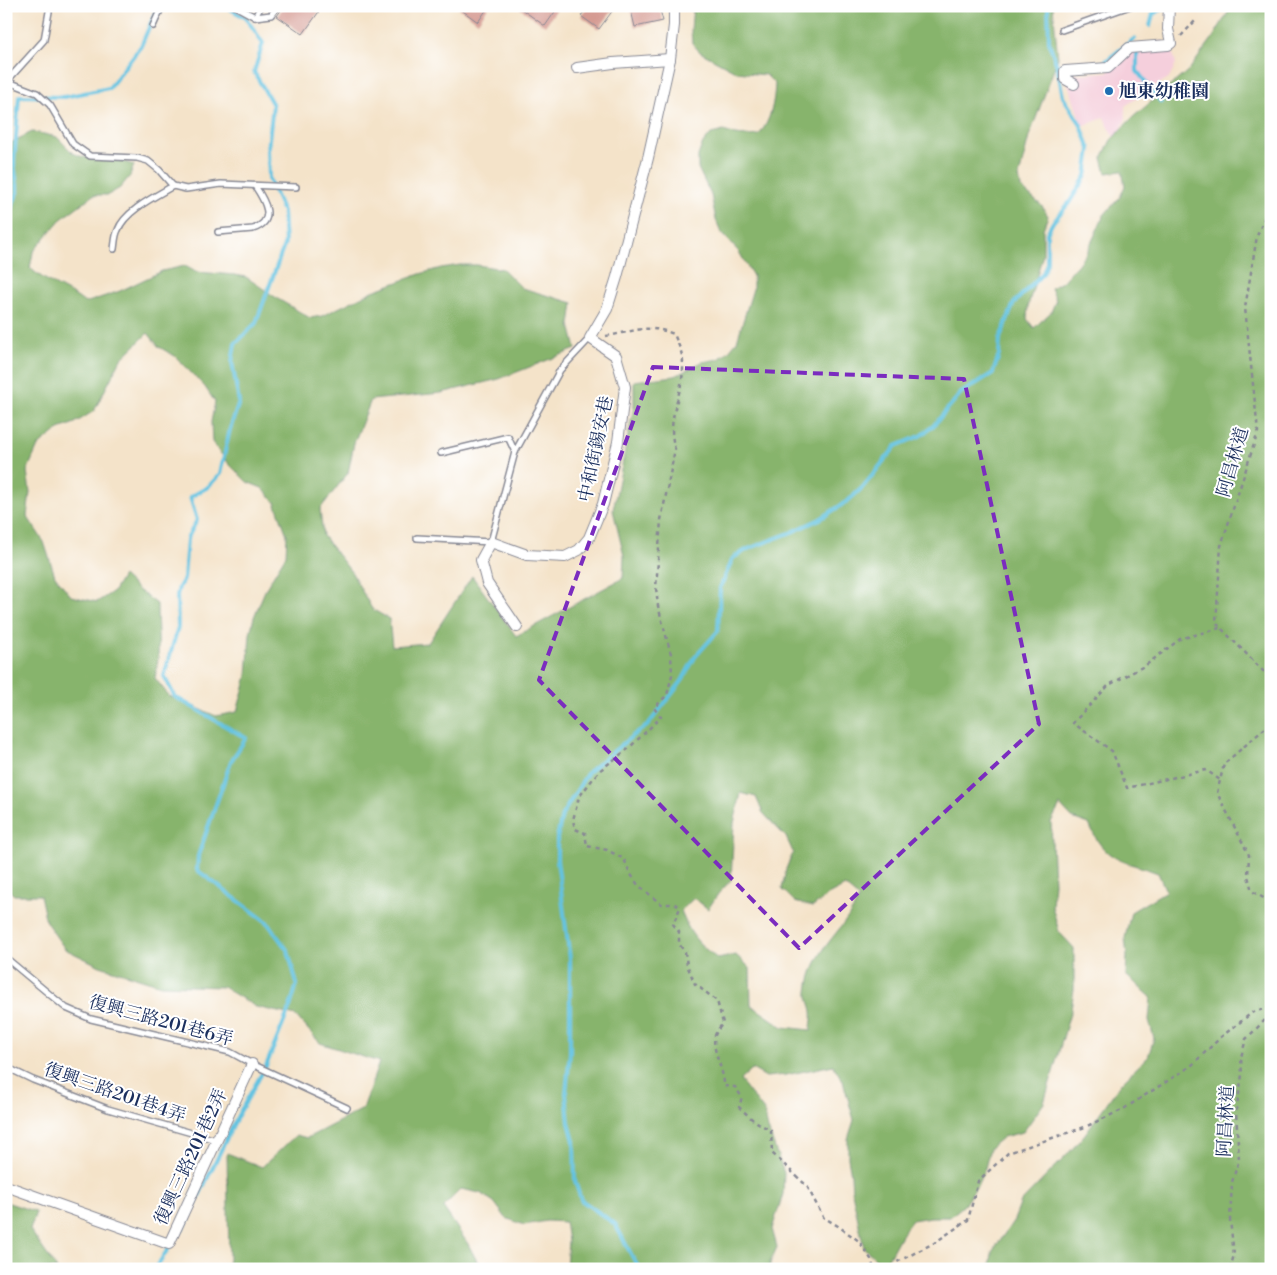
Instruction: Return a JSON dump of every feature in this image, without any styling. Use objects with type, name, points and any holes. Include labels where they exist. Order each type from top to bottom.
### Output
[{"type":"street","points":[[590,338],[607,309],[648,158],[670,59],[674,6]]},
{"type":"street","points":[[1074,84],[1065,79],[1066,71],[1108,68],[1129,48],[1168,45],[1171,43],[1168,29],[1169,8]]},
{"type":"street","points":[[577,68],[613,63],[670,59]]},
{"type":"street","name":"中和街錫安巷","points":[[491,542],[527,555],[565,557],[579,550],[590,538],[603,504],[618,442],[625,387],[616,356],[590,338]]},
{"type":"street","points":[[491,542],[481,560],[487,583],[517,627]]},
{"type":"street","name":"復興三路201巷2弄","points":[[6,1186],[168,1244],[252,1064]]},
{"type":"lane","points":[[6,90],[7,81],[44,40],[50,6]]},
{"type":"lane","points":[[153,26],[162,6]]},
{"type":"lane","points":[[235,6],[254,17],[271,15],[278,6]]},
{"type":"lane","points":[[254,17],[261,6]]},
{"type":"lane","points":[[1062,30],[1130,6]]},
{"type":"lane","points":[[7,81],[38,93],[50,105],[72,144],[90,156],[137,158],[148,161],[173,186],[186,189],[221,184],[296,187]]},
{"type":"lane","points":[[114,249],[118,229],[129,216],[145,203],[173,186]]},
{"type":"lane","points":[[218,232],[258,228],[266,220],[268,211],[264,198],[255,186]]},
{"type":"lane","points":[[417,538],[491,542],[515,452],[560,370],[590,338]]},
{"type":"lane","points":[[441,453],[508,437],[515,452]]},
{"type":"lane","name":"復興三路201巷6弄","points":[[6,958],[66,1008],[91,1019],[230,1052],[346,1108]]},
{"type":"lane","name":"復興三路201巷4弄","points":[[6,1067],[33,1080],[108,1109],[216,1140]]},
{"type":"path","points":[[1171,43],[1179,38],[1196,20]]},
{"type":"path","name":"阿昌林道","points":[[1220,628],[1216,623],[1221,546],[1258,432],[1245,308],[1257,236],[1271,202]]},
{"type":"path","points":[[590,338],[641,328],[661,329],[674,334],[681,351],[683,366],[672,415],[672,442],[675,449],[661,520],[656,588],[658,606],[671,654],[672,675],[666,695],[654,708],[661,717],[628,749],[599,771],[579,797],[573,820],[575,829],[585,833],[587,846],[607,850],[624,859],[638,885],[660,904],[675,904],[680,908],[673,924],[679,932],[679,944],[685,952],[687,965],[696,984],[717,1001],[723,1023],[714,1035],[715,1053],[725,1076],[724,1086],[735,1087],[742,1096],[739,1107],[752,1119],[771,1131],[772,1153],[807,1186],[823,1217],[859,1241],[871,1259],[874,1269]]},
{"type":"path","points":[[1220,780],[1206,770],[1127,788],[1112,751],[1073,723],[1110,685],[1146,666],[1180,639],[1220,628],[1271,679]]},
{"type":"path","points":[[1271,723],[1224,764],[1217,793],[1249,856],[1248,876],[1252,891],[1270,902],[1271,907]]},
{"type":"path","points":[[1271,921],[1268,932],[1271,940]]},
{"type":"path","points":[[894,1269],[897,1262],[934,1243],[968,1220],[978,1181],[1008,1153],[1085,1127],[1122,1110],[1191,1066],[1221,1036],[1253,1012],[1271,1007]]},
{"type":"path","name":"阿昌林道","points":[[1230,1269],[1234,1255],[1230,1220],[1232,1182],[1238,1160],[1236,1112],[1242,1075],[1241,1057],[1246,1038],[1271,1014]]},
{"type":"highlighted area","points":[[653,367],[964,379],[1039,724],[799,948],[539,680]]},
{"type":"shaded area","name":"旭東幼稚園","points":[[1162,41],[1172,51],[1176,63],[1170,77],[1125,106],[1126,118],[1121,129],[1114,137],[1104,118],[1082,126],[1065,75],[1107,72],[1128,51]]},
{"type":"green space","points":[[693,6],[1053,6],[1058,58],[1029,137],[1019,176],[1021,188],[1042,206],[1048,216],[1043,229],[1043,254],[1028,306],[1027,319],[1034,328],[1051,312],[1056,300],[1051,288],[1062,282],[1087,252],[1104,215],[1120,197],[1125,186],[1122,171],[1106,173],[1102,158],[1111,140],[1133,117],[1189,70],[1212,39],[1232,6],[1271,6],[1271,1269],[990,1269],[992,1252],[1014,1220],[1021,1202],[1067,1155],[1085,1134],[1121,1083],[1148,1057],[1154,1038],[1149,1020],[1151,997],[1126,975],[1127,956],[1125,938],[1131,912],[1166,891],[1158,873],[1116,858],[1102,846],[1089,824],[1072,818],[1060,805],[1051,822],[1054,883],[1052,906],[1059,932],[1074,948],[1074,989],[1071,1010],[1044,1103],[1023,1132],[1003,1137],[990,1148],[985,1168],[977,1186],[964,1205],[950,1217],[912,1220],[901,1235],[884,1266],[864,1248],[852,1192],[848,1158],[848,1139],[854,1120],[843,1081],[833,1065],[786,1075],[766,1077],[752,1069],[740,1080],[764,1111],[768,1129],[784,1173],[783,1194],[772,1229],[777,1247],[770,1263],[770,1269],[566,1269],[568,1241],[565,1222],[547,1221],[524,1225],[506,1218],[494,1202],[480,1193],[461,1189],[443,1207],[468,1244],[481,1269],[227,1269],[229,1259],[227,1153],[262,1167],[296,1135],[307,1138],[363,1109],[379,1062],[320,1043],[296,1016],[256,1007],[223,987],[161,985],[100,966],[65,949],[46,922],[40,895],[14,895],[6,888],[6,166],[12,142],[32,132],[44,134],[57,137],[73,153],[83,157],[121,161],[134,165],[130,176],[120,188],[108,195],[93,195],[60,220],[33,252],[30,268],[85,303],[120,291],[162,271],[185,266],[196,272],[246,277],[310,318],[322,316],[373,291],[420,274],[460,265],[477,265],[503,269],[522,288],[573,303],[570,325],[576,349],[499,379],[441,393],[371,400],[354,443],[348,473],[320,509],[323,536],[352,573],[372,609],[389,619],[392,646],[428,643],[472,576],[516,636],[623,578],[624,556],[613,510],[634,406],[634,381],[675,376],[702,362],[719,359],[737,341],[753,289],[753,276],[739,252],[721,232],[716,220],[711,195],[698,168],[698,156],[702,145],[711,134],[724,131],[735,135],[759,135],[771,111],[775,84],[766,75],[737,72],[700,52],[692,43]],"holes":[[[148,333],[159,347],[175,356],[205,387],[215,402],[211,422],[212,442],[229,464],[247,482],[262,488],[275,502],[287,535],[286,555],[266,588],[254,617],[250,634],[247,676],[237,712],[216,716],[169,696],[155,678],[158,650],[157,604],[123,576],[114,591],[97,602],[71,596],[55,576],[44,542],[27,516],[30,492],[27,471],[38,446],[59,429],[75,423],[94,411],[121,359]],[[741,793],[756,797],[763,813],[786,837],[793,852],[786,869],[782,889],[795,902],[813,907],[828,895],[845,886],[859,898],[845,922],[815,964],[808,994],[812,1009],[811,1030],[783,1027],[751,1005],[750,968],[736,955],[718,959],[711,954],[691,932],[681,910],[694,898],[708,909],[731,880],[734,823]]]},
{"type":"green space","points":[[6,1202],[36,1212],[30,1230],[57,1269],[6,1269]]},
{"type":"building","points":[[284,6],[323,6],[303,34],[277,16]]},
{"type":"building","points":[[456,6],[489,6],[478,22]]},
{"type":"building","points":[[517,6],[559,6],[545,26]]},
{"type":"building","points":[[588,6],[616,6],[599,29],[581,16]]},
{"type":"building","points":[[630,6],[659,6],[663,21],[635,27]]},
{"type":"waterway","points":[[6,223],[11,216],[11,208],[18,192],[14,163],[19,96],[64,97],[109,88],[141,46],[158,6]]},
{"type":"waterway","points":[[177,1236],[185,1225],[237,1117],[266,1066],[290,1007],[297,984],[288,951],[267,922],[197,870],[198,856],[231,761],[246,738],[175,697],[164,676],[178,627],[177,595],[184,579],[187,539],[197,520],[190,497],[208,487],[220,474],[230,429],[239,402],[232,362],[235,344],[256,323],[285,243],[283,212],[269,179],[268,148],[273,105],[254,72],[263,43],[246,18],[225,6]]},
{"type":"waterway","points":[[639,1269],[615,1224],[581,1200],[575,1181],[574,1141],[569,1123],[566,1093],[570,1052],[570,959],[557,860],[557,838],[562,815],[588,772],[647,726],[682,681],[695,657],[718,631],[720,588],[733,558],[748,549],[820,519],[849,500],[863,487],[896,446],[920,436],[933,426],[961,393],[993,373],[999,355],[1000,338],[1014,303],[1043,273],[1047,263],[1047,233],[1086,176],[1090,149],[1080,123],[1063,97],[1057,66],[1049,42],[1048,6]]},
{"type":"waterway","points":[[1150,26],[1153,14],[1167,7]]},
{"type":"waterway","points":[[1057,66],[1103,63],[1135,38]]},
{"type":"waterway","points":[[1137,50],[1137,71],[1161,102]]},
{"type":"waterway","points":[[155,1269],[170,1246]]},
{"type":"place","name":"旭東幼稚園","points":[[1109,91]]}]
